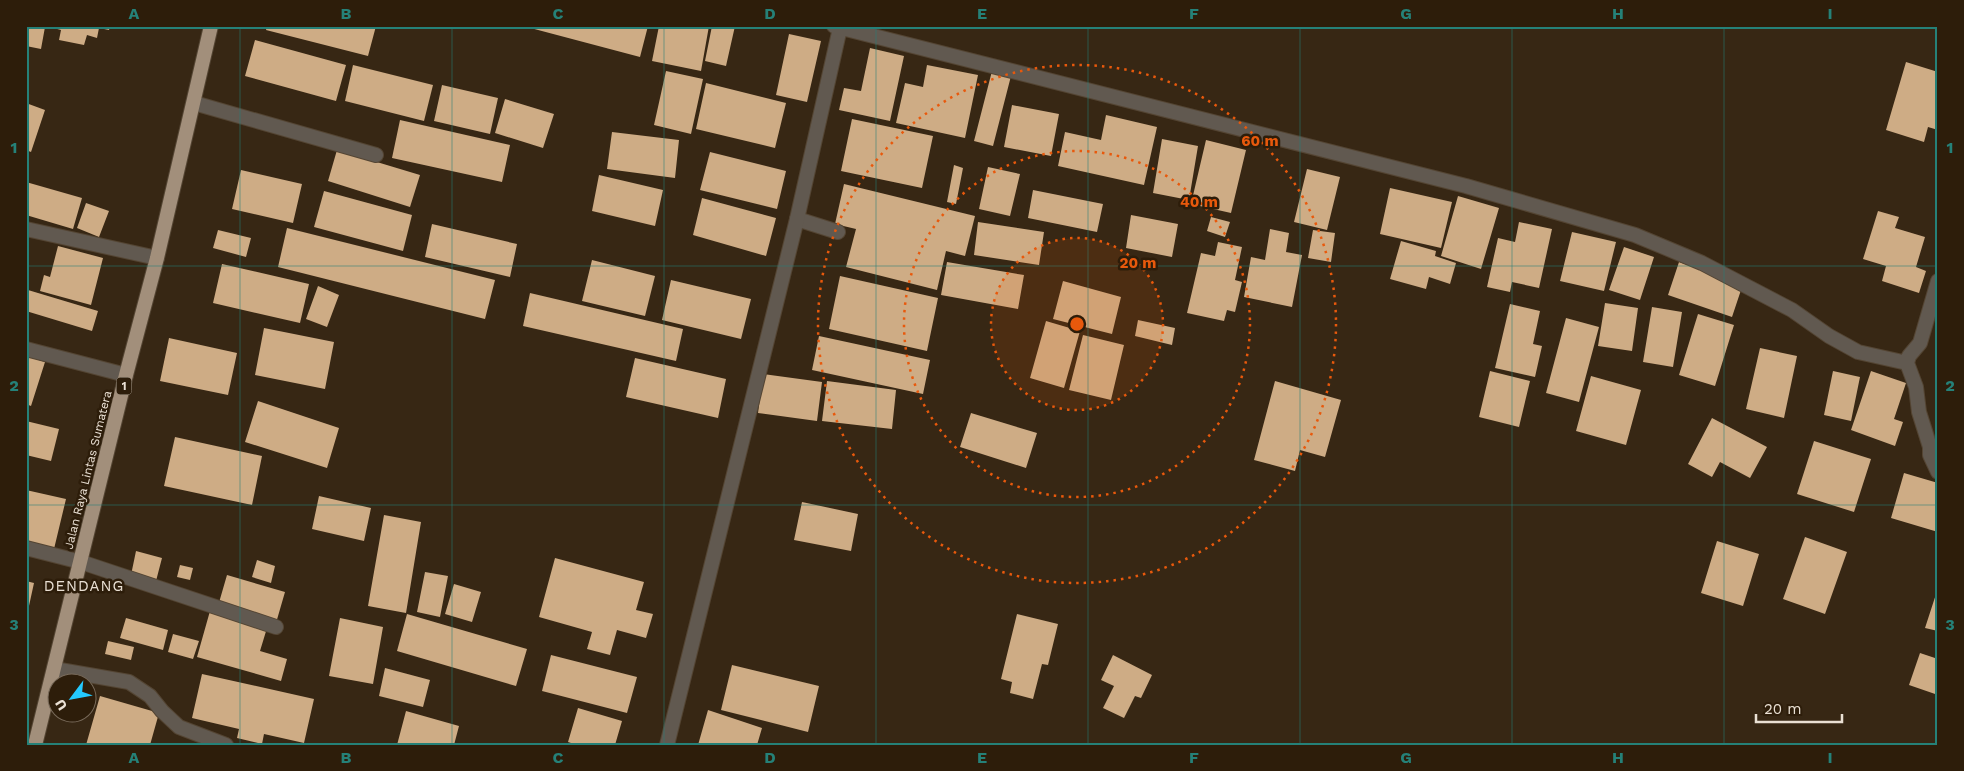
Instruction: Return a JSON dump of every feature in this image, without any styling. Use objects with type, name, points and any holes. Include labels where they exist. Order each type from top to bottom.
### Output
[{"type":"highway","name":"Jalan Raya Lintas Sumatera","points":[[36,745],[126,375],[157,258],[211,26]]},
{"type":"street","points":[[667,745],[797,219],[837,27],[1466,186],[1635,235],[1702,262],[1792,310],[1830,336],[1858,352],[1907,363]]},
{"type":"street","points":[[194,103],[376,155]]},
{"type":"street","points":[[797,219],[838,232]]},
{"type":"street","points":[[26,229],[157,258]]},
{"type":"street","points":[[1938,281],[1920,343],[1908,356],[1907,363],[1916,387],[1919,412],[1930,447],[1930,455],[1938,472]]},
{"type":"street","points":[[26,348],[126,375]]},
{"type":"street","points":[[26,548],[81,562],[276,627]]},
{"type":"street","points":[[54,669],[129,682],[150,696],[179,727],[226,745]]},
{"type":"building","points":[[26,26],[45,27],[41,49],[26,46]]},
{"type":"building","points":[[46,26],[110,26],[109,30],[99,28],[97,38],[87,35],[84,45],[59,40],[61,30]]},
{"type":"building","points":[[267,26],[376,26],[368,56],[266,30]]},
{"type":"building","points":[[523,26],[648,26],[640,57]]},
{"type":"building","points":[[659,26],[709,26],[701,71],[652,61]]},
{"type":"building","points":[[712,26],[735,26],[726,66],[705,61]]},
{"type":"building","points":[[789,34],[821,41],[807,102],[776,95]]},
{"type":"building","points":[[255,40],[346,65],[336,101],[245,76]]},
{"type":"building","points":[[870,48],[904,56],[890,121],[839,110],[844,88],[861,91]]},
{"type":"building","points":[[1906,62],[1938,72],[1938,130],[1928,127],[1924,142],[1886,130]]},
{"type":"building","points":[[353,65],[433,85],[424,121],[345,101]]},
{"type":"building","points":[[927,65],[978,75],[965,138],[896,123],[905,83],[923,87]]},
{"type":"building","points":[[666,71],[703,79],[691,134],[654,125]]},
{"type":"building","points":[[992,71],[1011,76],[993,146],[974,141]]},
{"type":"building","points":[[706,83],[786,103],[775,148],[696,129]]},
{"type":"building","points":[[442,85],[498,98],[490,134],[434,121]]},
{"type":"building","points":[[505,99],[554,114],[543,148],[495,133]]},
{"type":"building","points":[[26,103],[45,110],[31,152],[26,150]]},
{"type":"building","points":[[1012,105],[1059,114],[1051,156],[1004,147]]},
{"type":"building","points":[[1106,115],[1157,127],[1144,185],[1058,166],[1065,132],[1101,140]]},
{"type":"building","points":[[852,119],[933,136],[922,188],[841,171]]},
{"type":"building","points":[[400,120],[510,145],[502,182],[392,158]]},
{"type":"building","points":[[612,132],[679,140],[675,178],[607,169]]},
{"type":"building","points":[[1162,139],[1198,146],[1189,200],[1153,193]]},
{"type":"building","points":[[1206,140],[1246,150],[1231,213],[1191,204]]},
{"type":"building","points":[[337,150],[420,175],[410,207],[328,181]]},
{"type":"building","points":[[710,152],[786,171],[777,209],[700,190]]},
{"type":"building","points":[[954,165],[963,168],[956,204],[947,202]]},
{"type":"building","points":[[988,167],[1020,174],[1010,216],[979,209]]},
{"type":"building","points":[[1307,169],[1340,177],[1327,230],[1294,222]]},
{"type":"building","points":[[241,170],[302,184],[293,223],[232,209]]},
{"type":"building","points":[[599,175],[663,190],[655,226],[592,211]]},
{"type":"building","points":[[26,182],[82,198],[73,229],[26,215]]},
{"type":"building","points":[[844,184],[975,216],[965,256],[946,251],[937,290],[846,267],[856,229],[835,224]]},
{"type":"building","points":[[1390,188],[1452,202],[1441,248],[1380,234]]},
{"type":"building","points":[[1033,190],[1103,204],[1097,232],[1028,218]]},
{"type":"building","points":[[324,191],[412,215],[403,251],[314,227]]},
{"type":"building","points":[[1458,196],[1499,208],[1481,269],[1441,256]]},
{"type":"building","points":[[702,198],[776,218],[766,256],[693,235]]},
{"type":"building","points":[[86,203],[109,211],[99,237],[77,228]]},
{"type":"building","points":[[1878,211],[1899,217],[1895,228],[1925,237],[1916,267],[1926,271],[1919,293],[1882,281],[1886,266],[1863,259]]},
{"type":"building","points":[[1131,215],[1178,224],[1172,257],[1126,248]]},
{"type":"building","points":[[1211,217],[1230,222],[1225,237],[1207,231]]},
{"type":"building","points":[[978,222],[1044,232],[1039,265],[974,255]]},
{"type":"building","points":[[1519,222],[1552,229],[1539,288],[1512,282],[1510,292],[1487,287],[1498,238],[1515,242]]},
{"type":"building","points":[[432,224],[517,244],[510,277],[425,257]]},
{"type":"building","points":[[287,228],[495,280],[485,319],[278,267]]},
{"type":"building","points":[[1270,229],[1289,233],[1286,252],[1302,255],[1292,307],[1244,297],[1251,257],[1265,260]]},
{"type":"building","points":[[218,230],[251,238],[246,257],[213,248]]},
{"type":"building","points":[[1313,230],[1335,233],[1331,262],[1308,258]]},
{"type":"building","points":[[1572,232],[1616,242],[1604,291],[1560,281]]},
{"type":"building","points":[[1401,241],[1436,251],[1435,256],[1456,263],[1450,284],[1429,277],[1426,289],[1390,279]]},
{"type":"building","points":[[1218,242],[1242,247],[1235,280],[1242,282],[1235,312],[1227,310],[1224,321],[1187,313],[1201,253],[1215,256]]},
{"type":"building","points":[[58,246],[103,258],[91,305],[40,291],[44,275],[50,277]]},
{"type":"building","points":[[1624,247],[1654,257],[1640,300],[1609,290]]},
{"type":"building","points":[[592,260],[655,276],[645,316],[582,301]]},
{"type":"building","points":[[947,262],[1024,275],[1018,309],[941,295]]},
{"type":"building","points":[[1679,262],[1743,284],[1732,317],[1668,295]]},
{"type":"building","points":[[222,264],[309,284],[300,323],[213,303]]},
{"type":"building","points":[[840,276],[938,298],[927,351],[829,329]]},
{"type":"building","points":[[671,280],[751,299],[741,339],[662,320]]},
{"type":"building","points":[[1063,281],[1121,297],[1112,334],[1053,319]]},
{"type":"building","points":[[318,286],[339,295],[327,327],[306,319]]},
{"type":"building","points":[[28,290],[98,311],[92,331],[26,311]]},
{"type":"building","points":[[530,293],[683,329],[676,361],[523,326]]},
{"type":"building","points":[[1605,303],[1638,308],[1632,351],[1598,346]]},
{"type":"building","points":[[1510,304],[1540,311],[1533,344],[1542,346],[1535,377],[1495,368]]},
{"type":"building","points":[[1652,307],[1682,312],[1673,367],[1643,362]]},
{"type":"building","points":[[1698,314],[1734,325],[1715,386],[1679,375]]},
{"type":"building","points":[[1566,318],[1599,327],[1579,402],[1546,393]]},
{"type":"building","points":[[1138,320],[1175,328],[1172,345],[1135,336]]},
{"type":"building","points":[[1046,321],[1080,331],[1064,388],[1030,378]]},
{"type":"building","points":[[264,328],[334,342],[325,389],[255,375]]},
{"type":"building","points":[[1083,335],[1124,345],[1111,400],[1069,390]]},
{"type":"building","points":[[819,336],[930,360],[923,394],[812,370]]},
{"type":"building","points":[[169,338],[237,353],[228,395],[160,381]]},
{"type":"building","points":[[1760,348],[1797,356],[1784,418],[1746,409]]},
{"type":"building","points":[[26,356],[45,362],[31,406],[26,404]]},
{"type":"building","points":[[635,358],[726,379],[718,418],[626,397]]},
{"type":"building","points":[[1490,371],[1530,381],[1519,427],[1479,417]]},
{"type":"building","points":[[1833,371],[1860,377],[1851,421],[1824,415]]},
{"type":"building","points":[[1871,371],[1906,383],[1894,419],[1903,422],[1895,446],[1851,430]]},
{"type":"building","points":[[763,374],[822,382],[817,421],[758,413]]},
{"type":"building","points":[[1591,376],[1641,390],[1626,445],[1576,431]]},
{"type":"building","points":[[827,381],[896,390],[892,429],[822,421]]},
{"type":"building","points":[[1275,381],[1341,400],[1325,457],[1300,450],[1295,471],[1254,460]]},
{"type":"building","points":[[258,401],[339,428],[327,468],[245,442]]},
{"type":"building","points":[[971,413],[1037,433],[1026,468],[960,447]]},
{"type":"building","points":[[1712,418],[1767,447],[1750,478],[1720,462],[1712,477],[1688,464]]},
{"type":"building","points":[[26,421],[59,429],[51,461],[26,455]]},
{"type":"building","points":[[175,437],[262,456],[252,505],[164,486]]},
{"type":"building","points":[[1814,441],[1871,459],[1854,512],[1797,494]]},
{"type":"building","points":[[1904,473],[1938,483],[1938,532],[1891,518]]},
{"type":"building","points":[[26,490],[66,499],[54,549],[26,542]]},
{"type":"building","points":[[319,496],[371,508],[364,541],[312,529]]},
{"type":"building","points":[[802,502],[858,514],[851,551],[794,540]]},
{"type":"building","points":[[384,515],[421,522],[406,613],[368,606]]},
{"type":"building","points":[[1805,537],[1847,552],[1825,614],[1783,599]]},
{"type":"building","points":[[1717,541],[1759,554],[1743,606],[1701,593]]},
{"type":"building","points":[[136,551],[162,558],[156,581],[131,575]]},
{"type":"building","points":[[555,558],[644,582],[636,610],[653,614],[646,638],[617,630],[610,655],[587,649],[592,632],[539,617]]},
{"type":"building","points":[[257,560],[275,566],[271,583],[252,577]]},
{"type":"building","points":[[180,565],[193,568],[190,580],[177,577]]},
{"type":"building","points":[[425,572],[448,576],[440,617],[417,612]]},
{"type":"building","points":[[227,575],[285,592],[276,623],[218,606]]},
{"type":"building","points":[[26,581],[34,583],[27,615],[26,615]]},
{"type":"building","points":[[454,584],[481,592],[472,622],[445,614]]},
{"type":"building","points":[[1938,588],[1938,631],[1925,628]]},
{"type":"building","points":[[210,611],[267,628],[260,651],[287,659],[281,681],[197,657]]},
{"type":"building","points":[[407,614],[527,649],[516,686],[397,651]]},
{"type":"building","points":[[1017,614],[1058,624],[1048,665],[1042,664],[1033,699],[1010,693],[1012,682],[1001,679]]},
{"type":"building","points":[[126,618],[168,630],[163,650],[120,638]]},
{"type":"building","points":[[340,618],[383,627],[373,684],[329,676]]},
{"type":"building","points":[[173,634],[199,641],[193,659],[168,652]]},
{"type":"building","points":[[108,641],[134,647],[131,660],[105,654]]},
{"type":"building","points":[[1920,653],[1938,659],[1938,695],[1909,685]]},
{"type":"building","points":[[551,655],[637,677],[627,713],[542,691]]},
{"type":"building","points":[[1113,655],[1152,675],[1141,698],[1135,696],[1124,718],[1103,708],[1114,686],[1101,680]]},
{"type":"building","points":[[732,665],[819,686],[808,732],[721,710]]},
{"type":"building","points":[[385,668],[430,680],[423,707],[379,696]]},
{"type":"building","points":[[202,674],[314,699],[304,743],[264,734],[262,744],[237,738],[239,729],[192,718]]},
{"type":"building","points":[[100,696],[159,713],[150,745],[86,745],[92,724],[98,724]]},
{"type":"building","points":[[578,708],[622,721],[615,745],[577,745],[568,742]]},
{"type":"building","points":[[708,710],[762,728],[757,745],[698,745]]},
{"type":"building","points":[[406,711],[459,726],[454,745],[397,745]]},
{"type":"district","name":"DENDANG","points":[[84,586]]}]
